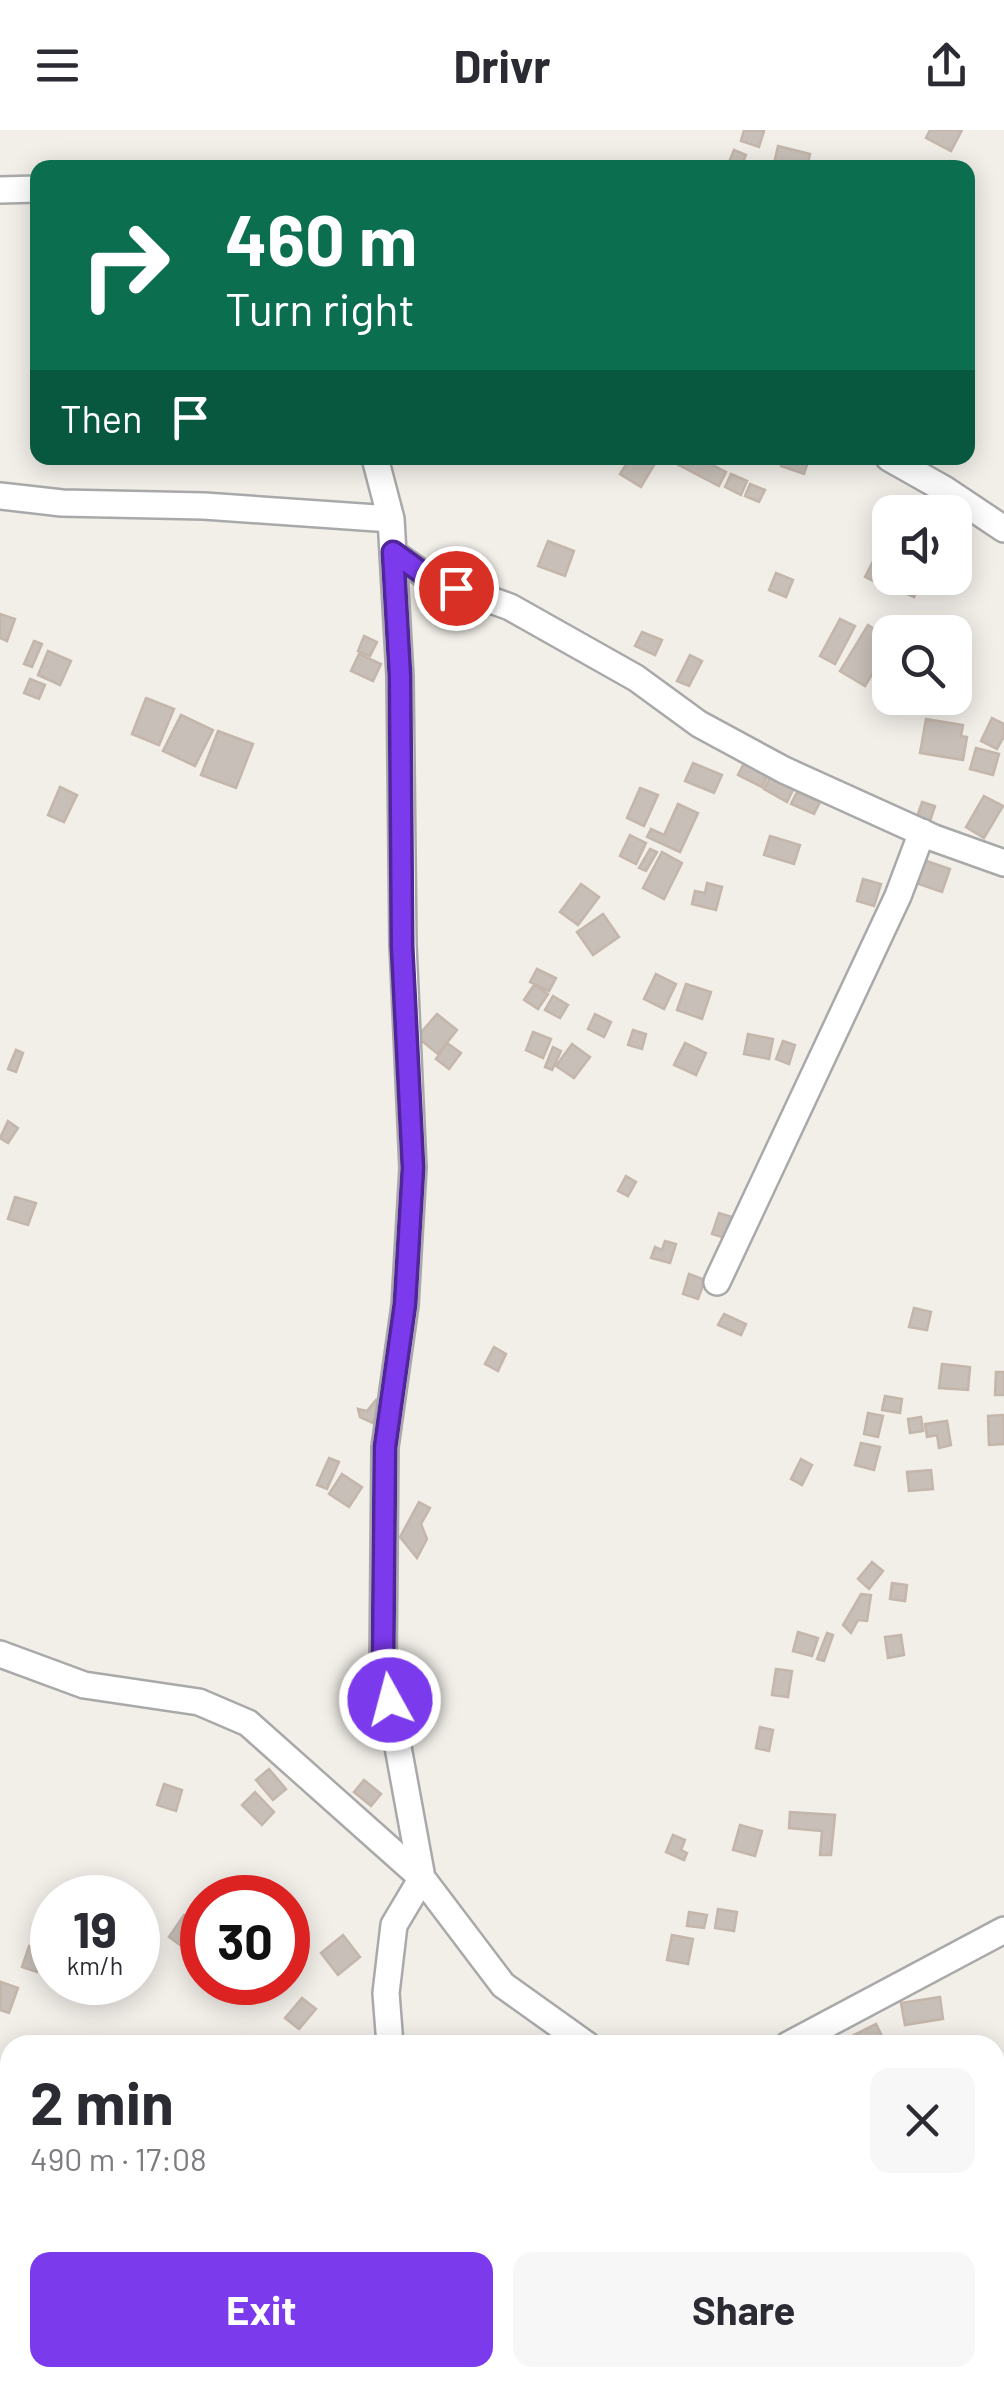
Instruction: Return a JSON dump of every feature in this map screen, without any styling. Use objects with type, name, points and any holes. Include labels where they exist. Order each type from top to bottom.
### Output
[{"type":"street","points":[[0,190],[30,189]]},
{"type":"street","points":[[377,465],[391,519],[393,552],[400,693],[402,946],[413,1168],[405,1304],[385,1447],[383,1665],[422,1878],[394,1924],[386,1993],[389,2035]]},
{"type":"street","points":[[901,465],[1004,530]]},
{"type":"street","points":[[0,496],[62,503],[204,506],[391,519]]},
{"type":"street","points":[[393,552],[429,578],[510,607],[636,678],[699,724],[784,770],[1004,864]]},
{"type":"street","points":[[718,1282],[898,896],[922,832]]},
{"type":"street","points":[[0,1654],[84,1685],[198,1702],[248,1723],[422,1878],[503,1985],[572,2035]]},
{"type":"street","points":[[807,2035],[1004,1930]]},
{"type":"building","points":[[744,130],[764,131],[759,147],[741,141]]},
{"type":"building","points":[[930,130],[962,130],[951,151],[926,138]]},
{"type":"building","points":[[778,146],[810,154],[809,160],[775,160]]},
{"type":"building","points":[[734,150],[746,155],[744,160],[730,160]]},
{"type":"building","points":[[626,465],[654,465],[641,487],[620,474]]},
{"type":"building","points":[[679,465],[712,465],[726,472],[719,486]]},
{"type":"building","points":[[781,465],[807,465],[804,474]]},
{"type":"building","points":[[731,474],[747,481],[741,495],[725,487]]},
{"type":"building","points":[[750,484],[765,490],[759,502],[745,496]]},
{"type":"building","points":[[548,541],[574,551],[565,576],[538,566]]},
{"type":"building","points":[[776,573],[793,580],[786,597],[769,590]]},
{"type":"building","points":[[0,614],[15,619],[7,641],[0,638]]},
{"type":"building","points":[[840,619],[855,626],[835,664],[820,656]]},
{"type":"building","points":[[868,625],[872,628],[872,675],[865,686],[840,671]]},
{"type":"building","points":[[642,632],[662,640],[655,655],[635,646]]},
{"type":"building","points":[[364,636],[377,642],[370,656],[358,651]]},
{"type":"building","points":[[34,641],[42,644],[32,667],[24,664]]},
{"type":"building","points":[[48,651],[71,661],[60,685],[38,675]]},
{"type":"building","points":[[359,654],[381,664],[373,681],[351,671]]},
{"type":"building","points":[[690,655],[702,661],[689,686],[677,681]]},
{"type":"building","points":[[30,679],[45,685],[39,699],[24,693]]},
{"type":"building","points":[[146,698],[174,709],[159,745],[132,734]]},
{"type":"building","points":[[181,715],[213,730],[195,766],[163,751]]},
{"type":"building","points":[[992,718],[1004,724],[1004,736],[997,749],[981,741]]},
{"type":"building","points":[[926,719],[963,725],[961,736],[967,737],[963,760],[920,753]]},
{"type":"building","points":[[218,731],[253,744],[236,788],[201,775]]},
{"type":"building","points":[[976,748],[999,754],[993,775],[970,769]]},
{"type":"building","points":[[693,763],[722,775],[714,793],[685,781]]},
{"type":"building","points":[[744,763],[768,775],[762,787],[738,775]]},
{"type":"building","points":[[771,776],[794,788],[787,802],[764,789]]},
{"type":"building","points":[[60,787],[77,795],[64,822],[48,815]]},
{"type":"building","points":[[640,788],[658,795],[644,826],[627,818]]},
{"type":"building","points":[[797,792],[820,802],[814,814],[791,804]]},
{"type":"building","points":[[984,796],[1003,806],[984,838],[966,827]]},
{"type":"building","points":[[922,802],[935,806],[930,821],[917,817]]},
{"type":"building","points":[[678,804],[698,813],[680,852],[647,837],[651,829],[664,835]]},
{"type":"building","points":[[630,835],[646,843],[636,864],[620,856]]},
{"type":"building","points":[[770,836],[800,845],[794,864],[764,855]]},
{"type":"building","points":[[650,849],[657,852],[646,871],[639,868]]},
{"type":"building","points":[[662,852],[682,863],[664,899],[643,888]]},
{"type":"building","points":[[918,858],[950,869],[942,892],[910,881]]},
{"type":"building","points":[[863,879],[881,884],[874,906],[857,901]]},
{"type":"building","points":[[707,883],[722,887],[716,910],[692,904],[695,891],[705,893]]},
{"type":"building","points":[[581,884],[599,897],[578,925],[560,912]]},
{"type":"building","points":[[603,914],[619,937],[593,955],[577,932]]},
{"type":"building","points":[[537,969],[556,978],[549,991],[530,982]]},
{"type":"building","points":[[656,974],[676,984],[664,1009],[644,999]]},
{"type":"building","points":[[686,984],[711,992],[702,1019],[677,1010]]},
{"type":"building","points":[[534,985],[548,994],[538,1009],[524,1000]]},
{"type":"building","points":[[553,996],[568,1005],[560,1018],[545,1010]]},
{"type":"building","points":[[437,1014],[457,1030],[438,1054],[417,1037]]},
{"type":"building","points":[[595,1014],[611,1022],[604,1037],[588,1029]]},
{"type":"building","points":[[633,1030],[646,1034],[642,1049],[628,1045]]},
{"type":"building","points":[[533,1032],[551,1039],[543,1058],[526,1050]]},
{"type":"building","points":[[748,1034],[773,1039],[769,1059],[744,1054]]},
{"type":"building","points":[[783,1041],[795,1045],[789,1064],[776,1059]]},
{"type":"building","points":[[447,1043],[461,1053],[449,1069],[436,1059]]},
{"type":"building","points":[[685,1043],[706,1053],[696,1075],[674,1065]]},
{"type":"building","points":[[572,1044],[590,1057],[574,1078],[556,1066]]},
{"type":"building","points":[[553,1047],[561,1051],[552,1070],[545,1067]]},
{"type":"building","points":[[16,1050],[23,1053],[16,1072],[8,1069]]},
{"type":"building","points":[[8,1121],[18,1128],[8,1143],[0,1138]]},
{"type":"building","points":[[626,1176],[636,1182],[628,1196],[618,1191]]},
{"type":"building","points":[[15,1197],[36,1203],[28,1225],[8,1219]]},
{"type":"building","points":[[719,1213],[732,1217],[725,1238],[712,1234]]},
{"type":"building","points":[[665,1241],[676,1244],[670,1263],[651,1258],[655,1247],[662,1250]]},
{"type":"building","points":[[689,1274],[705,1280],[698,1299],[683,1294]]},
{"type":"building","points":[[914,1308],[931,1312],[927,1330],[909,1327]]},
{"type":"building","points":[[724,1314],[746,1324],[741,1335],[718,1325]]},
{"type":"building","points":[[494,1347],[506,1354],[498,1371],[485,1364]]},
{"type":"building","points":[[942,1364],[970,1367],[968,1390],[939,1388]]},
{"type":"building","points":[[996,1372],[1004,1372],[1004,1395],[995,1395]]},
{"type":"building","points":[[885,1396],[902,1399],[900,1413],[882,1410]]},
{"type":"building","points":[[376,1400],[381,1404],[373,1423],[360,1417],[358,1409],[367,1411]]},
{"type":"building","points":[[868,1413],[883,1416],[878,1437],[864,1434]]},
{"type":"building","points":[[1004,1415],[1004,1444],[989,1445],[988,1416]]},
{"type":"building","points":[[921,1417],[923,1431],[910,1433],[908,1419]]},
{"type":"building","points":[[947,1421],[951,1445],[939,1448],[937,1435],[927,1437],[925,1424]]},
{"type":"building","points":[[861,1443],[880,1447],[874,1470],[855,1465]]},
{"type":"building","points":[[329,1458],[339,1462],[327,1489],[317,1485]]},
{"type":"building","points":[[801,1459],[812,1465],[802,1485],[791,1479]]},
{"type":"building","points":[[931,1470],[933,1489],[909,1491],[907,1472]]},
{"type":"building","points":[[342,1474],[362,1487],[349,1507],[329,1494]]},
{"type":"building","points":[[419,1502],[430,1508],[421,1524],[427,1539],[417,1558],[400,1537]]},
{"type":"building","points":[[872,1562],[883,1571],[869,1589],[858,1579]]},
{"type":"building","points":[[892,1583],[907,1585],[905,1601],[890,1599]]},
{"type":"building","points":[[861,1594],[871,1595],[867,1621],[858,1620],[851,1633],[843,1625]]},
{"type":"building","points":[[798,1632],[818,1638],[812,1656],[793,1651]]},
{"type":"building","points":[[827,1633],[833,1635],[824,1661],[817,1659]]},
{"type":"building","points":[[901,1635],[904,1655],[888,1658],[885,1637]]},
{"type":"building","points":[[776,1669],[792,1671],[788,1697],[772,1695]]},
{"type":"building","points":[[760,1727],[773,1730],[769,1751],[756,1748]]},
{"type":"building","points":[[269,1769],[286,1789],[273,1800],[256,1780]]},
{"type":"building","points":[[364,1780],[381,1794],[371,1806],[354,1792]]},
{"type":"building","points":[[164,1784],[182,1790],[176,1811],[157,1805]]},
{"type":"building","points":[[255,1792],[274,1812],[262,1825],[242,1805]]},
{"type":"building","points":[[790,1812],[835,1815],[831,1855],[820,1855],[822,1831],[789,1828]]},
{"type":"building","points":[[740,1825],[762,1831],[755,1856],[733,1850]]},
{"type":"building","points":[[673,1835],[685,1840],[681,1850],[687,1853],[684,1860],[666,1852]]},
{"type":"building","points":[[718,1909],[737,1912],[734,1931],[715,1928]]},
{"type":"building","points":[[689,1912],[707,1915],[704,1928],[687,1926]]},
{"type":"building","points":[[180,1921],[180,1945],[169,1937]]},
{"type":"building","points":[[343,1935],[360,1957],[338,1975],[321,1953]]},
{"type":"building","points":[[672,1935],[693,1939],[688,1964],[667,1960]]},
{"type":"building","points":[[29,1946],[30,1946],[30,1970],[22,1967]]},
{"type":"building","points":[[1,1982],[18,1988],[9,2013],[0,2010]]},
{"type":"building","points":[[940,1997],[943,2019],[905,2025],[901,2003]]},
{"type":"building","points":[[310,2004],[316,2009],[299,2029],[285,2018],[296,2005]]},
{"type":"building","points":[[876,2024],[882,2035],[854,2035]]},
{"type":"route","points":[[390,1700],[383,1665],[385,1447],[405,1304],[413,1168],[402,946],[400,676],[393,552],[429,578],[456,588]]}]
